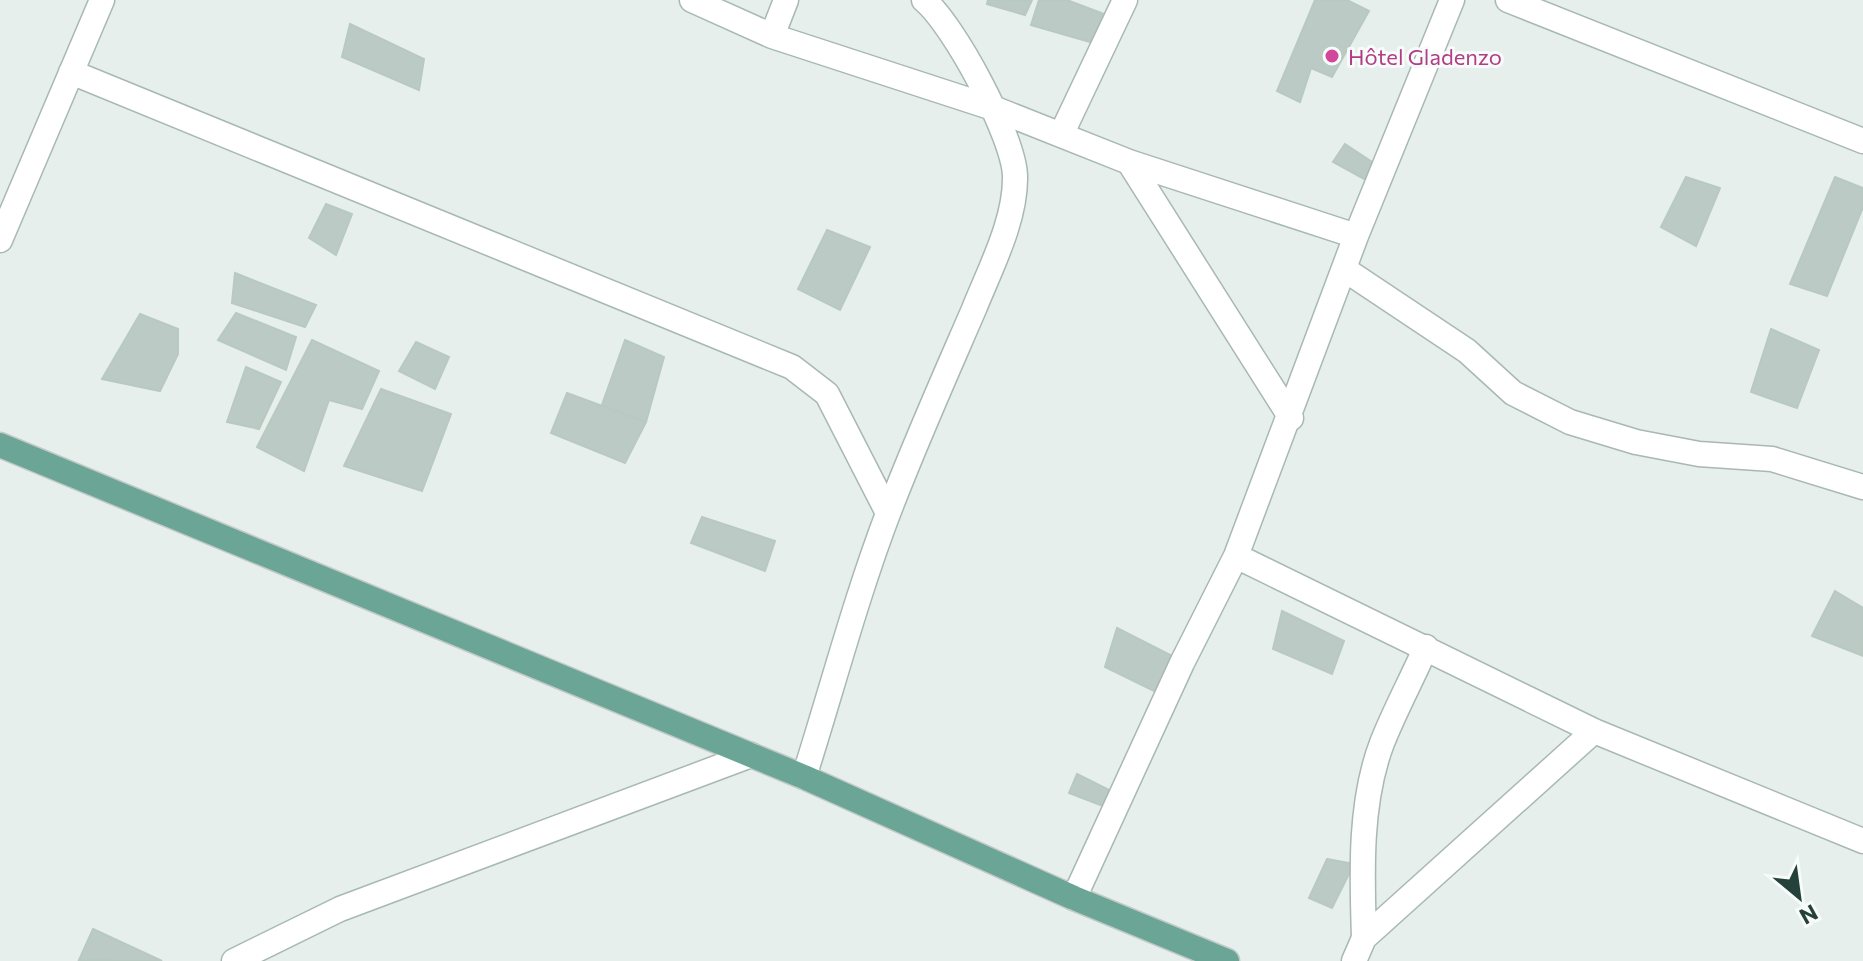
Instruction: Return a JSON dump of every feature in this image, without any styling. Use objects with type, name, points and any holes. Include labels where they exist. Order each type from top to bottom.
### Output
[{"type":"main road","points":[[0,445],[804,777],[1074,898],[1227,961]]},
{"type":"street","points":[[0,240],[102,0]]},
{"type":"street","points":[[692,0],[772,36],[993,108],[1129,162],[1356,236]]},
{"type":"street","points":[[772,36],[786,0]]},
{"type":"street","points":[[804,777],[888,513],[989,273],[1009,214],[1015,175],[993,108],[943,18],[924,0]]},
{"type":"street","points":[[1061,135],[1125,0]]},
{"type":"street","points":[[1074,898],[1182,663],[1236,556],[1291,418],[1356,236],[1452,0]]},
{"type":"street","points":[[1508,0],[1863,141]]},
{"type":"street","points":[[71,72],[792,367],[827,394],[888,513]]},
{"type":"street","points":[[1129,162],[1291,418]]},
{"type":"street","points":[[1344,269],[1467,351],[1513,393],[1570,422],[1636,442],[1687,451],[1772,459],[1863,487]]},
{"type":"street","points":[[1236,556],[1594,731],[1863,841]]},
{"type":"street","points":[[1354,961],[1364,938],[1365,835],[1378,758],[1426,647]]},
{"type":"street","points":[[1364,938],[1594,731]]},
{"type":"street","points":[[234,961],[340,909],[751,755]]},
{"type":"building","points":[[988,0],[1032,0],[1025,15],[987,4]]},
{"type":"building","points":[[1039,0],[1067,0],[1112,17],[1097,44],[1031,25]]},
{"type":"building","points":[[1315,0],[1347,0],[1369,11],[1332,77],[1311,68],[1300,102],[1277,91]]},
{"type":"building","points":[[350,24],[424,59],[419,90],[342,57]]},
{"type":"building","points":[[1345,144],[1372,162],[1366,180],[1333,162]]},
{"type":"building","points":[[1686,177],[1720,188],[1696,246],[1661,227]]},
{"type":"building","points":[[1835,177],[1863,188],[1863,207],[1827,296],[1790,284]]},
{"type":"building","points":[[326,204],[352,214],[336,255],[309,238]]},
{"type":"building","points":[[827,230],[870,247],[840,310],[798,289]]},
{"type":"building","points":[[235,273],[316,305],[305,327],[232,303]]},
{"type":"building","points":[[236,313],[296,337],[286,370],[218,340]]},
{"type":"building","points":[[140,314],[178,329],[178,354],[160,391],[102,379]]},
{"type":"building","points":[[1771,329],[1819,350],[1797,408],[1751,392]]},
{"type":"building","points":[[312,340],[379,371],[362,409],[329,400],[304,471],[257,447]]},
{"type":"building","points":[[625,340],[664,357],[646,422],[602,405]]},
{"type":"building","points":[[416,342],[449,357],[435,389],[399,371]]},
{"type":"building","points":[[246,367],[281,382],[259,429],[227,422]]},
{"type":"building","points":[[381,389],[451,414],[422,491],[344,466]]},
{"type":"building","points":[[567,393],[646,422],[625,463],[551,433]]},
{"type":"building","points":[[702,517],[775,541],[765,571],[691,543]]},
{"type":"building","points":[[1835,591],[1863,608],[1863,656],[1812,636]]},
{"type":"building","points":[[1282,611],[1344,641],[1332,674],[1273,649]]},
{"type":"building","points":[[1117,628],[1176,658],[1160,694],[1105,667]]},
{"type":"building","points":[[1077,774],[1115,793],[1108,808],[1069,793]]},
{"type":"building","points":[[1327,859],[1354,864],[1332,908],[1309,898]]},
{"type":"building","points":[[93,929],[162,961],[79,960]]},
{"type":"place","name":"Hôtel Gladenzo","points":[[1332,56]]}]
